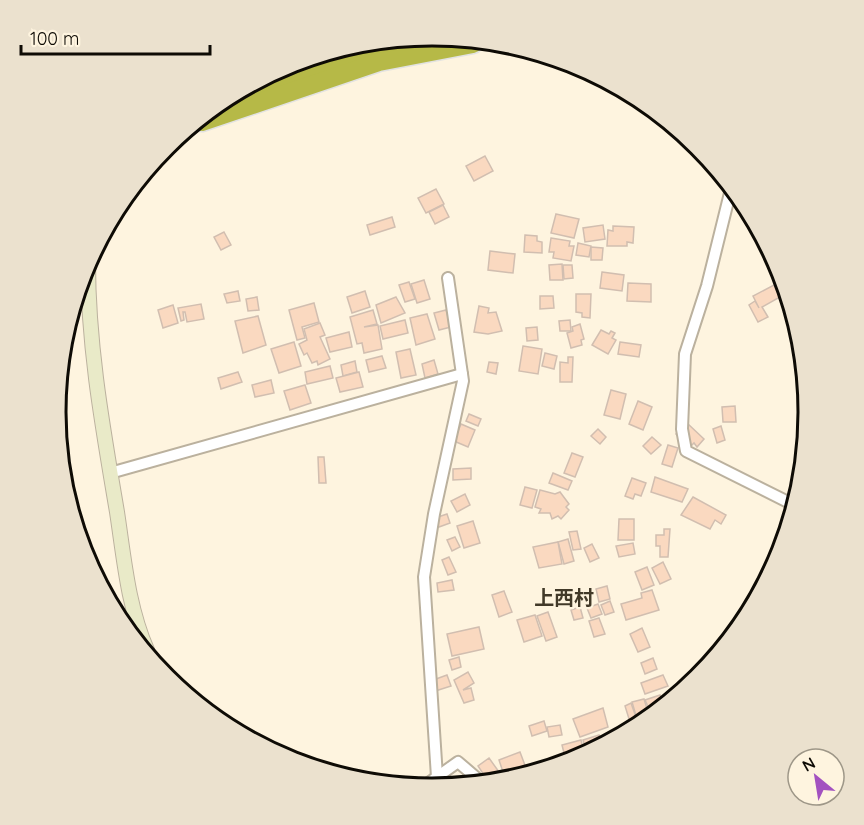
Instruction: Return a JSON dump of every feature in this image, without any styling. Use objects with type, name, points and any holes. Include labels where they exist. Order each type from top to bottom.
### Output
[{"type":"highway","points":[[216,117],[379,62],[456,47]]},
{"type":"highway","points":[[275,82],[364,53]]},
{"type":"street","points":[[728,199],[706,286],[685,354],[682,429],[686,451],[787,502]]},
{"type":"street","points":[[437,777],[424,577],[462,374],[448,278]]},
{"type":"street","points":[[89,284],[94,369],[132,607],[142,634]]},
{"type":"street","points":[[110,473],[462,374]]},
{"type":"street","points":[[437,777],[458,762],[474,776]]},
{"type":"building","points":[[485,156],[493,171],[474,181],[466,166]]},
{"type":"building","points":[[436,189],[444,204],[426,213],[418,198]]},
{"type":"building","points":[[443,205],[449,217],[435,224],[429,212]]},
{"type":"building","points":[[556,214],[579,219],[574,238],[551,233]]},
{"type":"building","points":[[392,217],[395,227],[370,235],[367,225]]},
{"type":"building","points":[[603,225],[605,239],[585,242],[583,228]]},
{"type":"building","points":[[613,226],[634,227],[633,243],[627,242],[627,246],[607,246],[608,230],[613,231]]},
{"type":"building","points":[[224,232],[231,245],[221,250],[214,237]]},
{"type":"building","points":[[525,235],[537,236],[537,241],[542,242],[542,253],[524,252]]},
{"type":"building","points":[[551,238],[570,241],[569,246],[574,246],[571,261],[553,258],[554,252],[549,252]]},
{"type":"building","points":[[578,243],[591,246],[589,257],[576,255]]},
{"type":"building","points":[[591,247],[603,248],[602,260],[591,260]]},
{"type":"building","points":[[490,251],[515,254],[513,273],[488,270]]},
{"type":"building","points":[[562,264],[563,280],[550,280],[549,265]]},
{"type":"building","points":[[563,265],[572,265],[573,278],[564,279]]},
{"type":"building","points":[[602,272],[624,275],[622,291],[600,288]]},
{"type":"building","points":[[424,280],[430,299],[417,303],[411,284]]},
{"type":"building","points":[[409,282],[415,299],[405,302],[399,285]]},
{"type":"building","points":[[628,283],[651,284],[651,302],[627,301]]},
{"type":"building","points":[[774,285],[780,297],[762,307],[768,317],[758,322],[749,305],[755,301],[759,308],[753,296]]},
{"type":"building","points":[[238,291],[240,301],[227,303],[224,294]]},
{"type":"building","points":[[365,291],[370,307],[352,313],[347,297]]},
{"type":"building","points":[[576,294],[591,294],[590,318],[582,317],[582,313],[576,312]]},
{"type":"building","points":[[540,296],[553,296],[554,308],[540,309]]},
{"type":"building","points":[[257,297],[259,310],[248,311],[246,299]]},
{"type":"building","points":[[396,297],[405,313],[381,323],[376,305]]},
{"type":"building","points":[[314,303],[319,322],[302,327],[305,338],[297,340],[289,310]]},
{"type":"building","points":[[201,304],[204,319],[187,322],[185,312],[183,312],[184,320],[181,321],[178,308]]},
{"type":"building","points":[[173,305],[178,323],[163,328],[158,310]]},
{"type":"building","points":[[479,306],[489,308],[488,313],[496,312],[502,331],[488,334],[474,332]]},
{"type":"building","points":[[373,310],[377,324],[364,327],[378,325],[382,349],[364,353],[362,343],[357,344],[350,317]]},
{"type":"building","points":[[446,310],[451,327],[439,330],[434,313]]},
{"type":"building","points":[[427,314],[435,339],[416,345],[410,318]]},
{"type":"building","points":[[258,316],[266,345],[243,353],[235,321]]},
{"type":"building","points":[[405,320],[408,333],[383,339],[380,326]]},
{"type":"building","points":[[570,320],[571,331],[560,331],[559,321]]},
{"type":"building","points":[[320,323],[325,335],[320,337],[330,359],[318,365],[317,361],[312,363],[307,353],[304,355],[299,344],[307,340],[304,329]]},
{"type":"building","points":[[580,324],[584,339],[581,340],[582,345],[571,348],[567,333],[573,331],[572,327]]},
{"type":"building","points":[[537,327],[538,340],[527,341],[526,328]]},
{"type":"building","points":[[601,330],[609,334],[611,331],[615,333],[612,338],[616,340],[608,354],[592,345]]},
{"type":"building","points":[[349,332],[352,347],[330,352],[326,338]]},
{"type":"building","points":[[294,342],[301,366],[279,373],[271,349]]},
{"type":"building","points":[[620,342],[641,345],[639,357],[618,354]]},
{"type":"building","points":[[523,346],[542,349],[538,374],[519,371]]},
{"type":"building","points":[[410,349],[416,375],[401,378],[396,352]]},
{"type":"building","points":[[545,353],[557,356],[554,369],[542,366]]},
{"type":"building","points":[[382,356],[386,368],[369,372],[366,360]]},
{"type":"building","points":[[568,357],[573,357],[572,382],[560,382],[560,362],[568,363]]},
{"type":"building","points":[[434,360],[438,374],[425,378],[422,364]]},
{"type":"building","points":[[355,361],[357,372],[343,376],[341,365]]},
{"type":"building","points":[[489,362],[498,363],[496,374],[487,372]]},
{"type":"building","points":[[330,366],[333,378],[307,384],[305,372]]},
{"type":"building","points":[[238,372],[242,382],[221,389],[218,378]]},
{"type":"building","points":[[359,372],[363,387],[340,392],[336,378]]},
{"type":"building","points":[[271,380],[274,393],[255,397],[252,385]]},
{"type":"building","points":[[305,385],[311,403],[290,410],[284,391]]},
{"type":"building","points":[[611,390],[626,394],[620,419],[604,415]]},
{"type":"building","points":[[638,401],[652,407],[643,430],[629,424]]},
{"type":"building","points":[[735,406],[736,422],[723,422],[722,407]]},
{"type":"building","points":[[469,414],[481,419],[478,426],[466,421]]},
{"type":"building","points":[[687,423],[704,439],[697,447],[694,443],[690,447],[676,434]]},
{"type":"building","points":[[461,424],[475,430],[468,447],[454,441]]},
{"type":"building","points":[[721,426],[725,440],[717,443],[713,429]]},
{"type":"building","points":[[598,429],[606,437],[600,444],[591,436]]},
{"type":"building","points":[[652,437],[661,445],[651,454],[643,446]]},
{"type":"building","points":[[668,445],[678,448],[672,467],[662,464]]},
{"type":"building","points":[[572,453],[583,457],[575,477],[564,473]]},
{"type":"building","points":[[318,457],[324,457],[326,483],[319,483]]},
{"type":"building","points":[[471,468],[471,479],[453,480],[453,469]]},
{"type":"building","points":[[553,473],[572,481],[568,490],[549,483]]},
{"type":"building","points":[[655,477],[688,489],[682,502],[651,492]]},
{"type":"building","points":[[632,478],[646,483],[641,496],[635,494],[633,499],[625,496]]},
{"type":"building","points":[[525,487],[537,490],[532,508],[520,505]]},
{"type":"building","points":[[540,490],[555,494],[560,492],[569,504],[566,507],[569,510],[561,519],[558,516],[552,519],[550,513],[539,513],[541,509],[535,507]]},
{"type":"building","points":[[465,494],[470,505],[457,512],[451,501]]},
{"type":"building","points":[[693,497],[726,515],[721,524],[715,520],[710,529],[681,515]]},
{"type":"building","points":[[447,514],[450,523],[439,527],[435,518]]},
{"type":"building","points":[[619,519],[634,519],[634,540],[618,540]]},
{"type":"building","points":[[473,521],[480,543],[464,548],[457,526]]},
{"type":"building","points":[[664,529],[670,529],[668,557],[660,557],[660,546],[656,546],[656,535],[664,535]]},
{"type":"building","points":[[577,531],[581,549],[573,550],[569,532]]},
{"type":"building","points":[[455,537],[460,547],[452,551],[447,540]]},
{"type":"building","points":[[568,539],[574,561],[564,564],[558,542]]},
{"type":"building","points":[[558,542],[562,564],[539,568],[533,547]]},
{"type":"building","points":[[633,543],[635,554],[619,557],[616,546]]},
{"type":"building","points":[[592,544],[599,558],[590,562],[584,548]]},
{"type":"building","points":[[449,557],[456,572],[448,575],[442,560]]},
{"type":"building","points":[[663,562],[671,579],[660,584],[652,568]]},
{"type":"building","points":[[647,567],[654,585],[642,590],[635,572]]},
{"type":"building","points":[[452,580],[454,590],[438,592],[437,583]]},
{"type":"building","points":[[607,586],[610,599],[599,602],[596,589]]},
{"type":"building","points":[[652,590],[659,610],[626,620],[621,604],[642,598],[641,593]]},
{"type":"building","points":[[504,591],[512,612],[499,617],[492,595]]},
{"type":"building","points":[[610,601],[614,612],[605,615],[601,605]]},
{"type":"building","points":[[598,604],[602,614],[591,618],[587,608]]},
{"type":"building","points":[[580,607],[583,618],[574,620],[571,610]]},
{"type":"building","points":[[548,612],[557,637],[546,641],[537,616]]},
{"type":"building","points":[[535,615],[542,636],[524,642],[517,620]]},
{"type":"building","points":[[599,618],[605,634],[594,637],[589,621]]},
{"type":"building","points":[[479,627],[484,649],[452,656],[447,634]]},
{"type":"building","points":[[642,628],[650,647],[638,652],[630,634]]},
{"type":"building","points":[[459,657],[461,667],[452,670],[449,660]]},
{"type":"building","points":[[653,658],[657,669],[645,674],[641,663]]},
{"type":"building","points":[[468,672],[474,683],[463,690],[471,688],[474,700],[464,703],[454,680]]},
{"type":"building","points":[[447,675],[451,686],[429,693],[425,683]]},
{"type":"building","points":[[663,675],[668,686],[645,694],[641,683]]},
{"type":"building","points":[[660,695],[661,698],[648,708],[645,700]]},
{"type":"building","points":[[644,699],[647,709],[636,716],[632,702]]},
{"type":"building","points":[[631,703],[636,716],[629,720],[625,706]]},
{"type":"building","points":[[603,708],[608,727],[580,737],[573,719]]},
{"type":"building","points":[[544,721],[547,731],[532,736],[529,726]]},
{"type":"building","points":[[560,725],[562,735],[549,737],[547,727]]},
{"type":"building","points":[[599,735],[600,738],[585,745],[583,740]]},
{"type":"building","points":[[581,740],[583,746],[564,754],[562,745]]},
{"type":"building","points":[[520,752],[525,766],[503,771],[499,760]]},
{"type":"building","points":[[489,758],[499,772],[484,774],[478,766]]},
{"type":"district","name":"上西村","points":[[564,597]]}]
